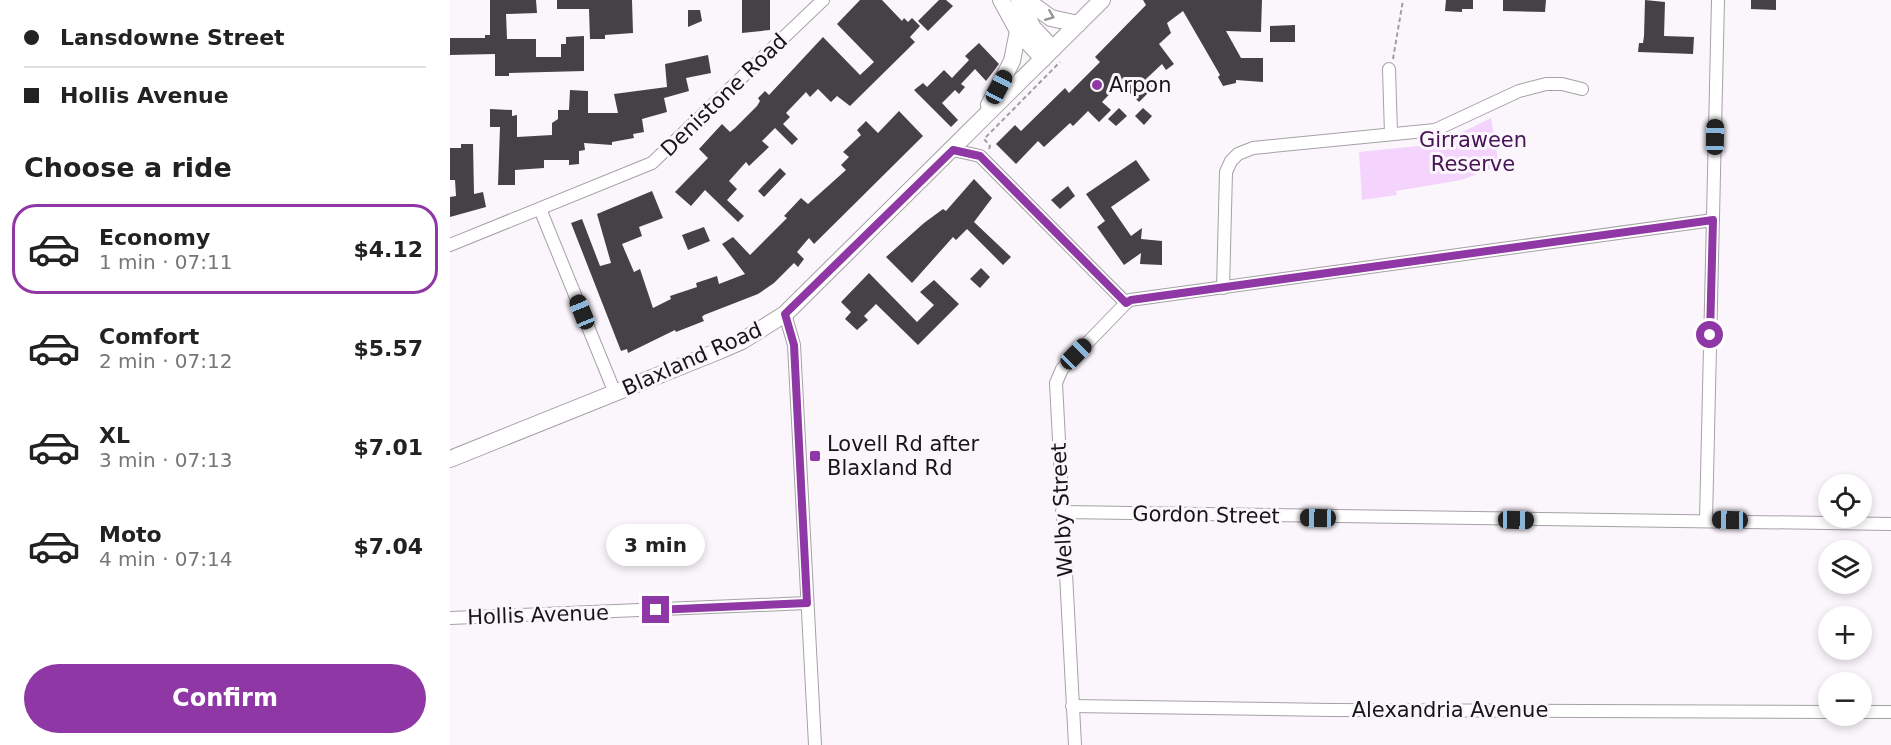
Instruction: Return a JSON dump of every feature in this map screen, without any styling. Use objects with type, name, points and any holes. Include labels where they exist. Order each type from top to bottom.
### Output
[{"type":"main road","points":[[1001,0],[1018,32],[1052,56]]},
{"type":"main road","points":[[1019,0],[1033,28],[1052,56]]},
{"type":"main road","points":[[1026,0],[1051,18],[1078,24]]},
{"type":"main road","name":"Blaxland Road","points":[[450,459],[742,341],[785,314],[980,122],[1052,56],[1078,24],[1102,0]]},
{"type":"main road","points":[[980,122],[1012,61],[1018,32]]},
{"type":"street","name":"Denistone Road","points":[[450,245],[652,164],[662,157],[823,0]]},
{"type":"street","points":[[1707,520],[1718,0]]},
{"type":"street","points":[[1389,69],[1391,134]]},
{"type":"street","points":[[1223,288],[1226,172],[1231,161],[1239,154],[1253,148],[1435,130],[1519,91],[1546,84],[1582,89]]},
{"type":"street","points":[[953,150],[980,156],[1126,303],[1131,300],[1713,220]]},
{"type":"street","points":[[540,209],[615,393]]},
{"type":"street","name":"Welby Street","points":[[1075,745],[1056,390],[1058,376],[1126,303]]},
{"type":"street","points":[[785,314],[794,345],[815,745]]},
{"type":"street","name":"Gordon Street","points":[[1062,512],[1419,519],[1707,520],[1891,524]]},
{"type":"street","name":"Hollis Avenue","points":[[450,618],[807,603]]},
{"type":"street","name":"Alexandria Avenue","points":[[1072,706],[1341,710],[1818,712]]},
{"type":"street","points":[[1872,712],[1891,712]]},
{"type":"path","points":[[1389,69],[1396,50],[1403,0]]},
{"type":"path","points":[[990,146],[984,139],[1052,56]]},
{"type":"green space","name":"Girraween Reserve","points":[[1491,118],[1499,166],[1461,180],[1396,191],[1397,195],[1362,200],[1359,152],[1438,144]]},
{"type":"building","points":[[490,0],[536,0],[537,13],[506,14],[507,39],[536,39],[536,57],[561,57],[561,44],[566,44],[566,37],[584,36],[584,71],[509,73],[509,76],[495,76],[495,54],[450,55],[450,38],[485,38],[485,35],[490,35]]},
{"type":"building","points":[[557,0],[632,0],[633,33],[605,35],[605,39],[590,39],[589,9],[557,9]]},
{"type":"building","points":[[742,0],[770,0],[770,30],[742,33]]},
{"type":"building","points":[[860,0],[882,0],[902,21],[904,18],[908,22],[912,18],[920,26],[910,37],[915,42],[850,106],[837,96],[831,102],[818,89],[810,97],[806,92],[786,113],[790,117],[783,124],[798,139],[792,145],[775,128],[762,141],[769,147],[749,166],[746,162],[729,181],[737,189],[727,200],[744,216],[738,222],[705,190],[691,206],[675,192],[708,158],[699,149],[722,124],[730,132],[735,128],[757,106],[760,101],[758,98],[765,91],[769,95],[823,37],[860,75],[874,62],[837,24]]},
{"type":"building","points":[[939,0],[946,0],[953,6],[928,31],[918,21]]},
{"type":"building","points":[[1143,0],[1262,0],[1261,32],[1226,31],[1241,58],[1263,58],[1263,82],[1236,80],[1236,83],[1223,86],[1218,77],[1220,75],[1183,11],[1167,23],[1171,33],[1159,44],[1174,64],[1166,70],[1162,64],[1146,79],[1154,87],[1139,102],[1120,83],[1102,102],[1111,110],[1099,122],[1088,111],[1073,126],[1070,123],[1044,147],[1038,141],[1016,164],[996,144],[1015,125],[1021,131],[1065,88],[1069,93],[1100,62],[1095,57],[1146,5]]},
{"type":"building","points":[[1446,0],[1473,0],[1473,9],[1462,9],[1462,12],[1445,11]]},
{"type":"building","points":[[1503,0],[1546,0],[1545,12],[1503,11]]},
{"type":"building","points":[[1645,0],[1665,2],[1664,36],[1694,37],[1693,54],[1638,52],[1639,43],[1643,43],[1644,36]]},
{"type":"building","points":[[1751,0],[1776,0],[1776,10],[1751,9]]},
{"type":"building","points":[[688,10],[700,10],[702,21],[688,27]]},
{"type":"building","points":[[1295,25],[1295,42],[1270,42],[1270,26]]},
{"type":"building","points":[[979,43],[999,64],[986,81],[975,69],[961,84],[965,87],[959,94],[955,90],[942,103],[958,120],[951,127],[914,90],[923,83],[927,87],[944,70],[952,78],[969,60],[965,56]]},
{"type":"building","points":[[708,55],[711,73],[686,78],[689,91],[664,98],[667,112],[642,119],[644,132],[633,134],[634,138],[612,142],[612,145],[584,143],[585,150],[579,151],[579,164],[569,165],[569,160],[544,160],[544,168],[515,170],[515,185],[498,185],[500,127],[490,127],[490,109],[512,110],[512,116],[517,115],[517,137],[552,135],[552,123],[558,119],[558,110],[569,110],[570,90],[588,91],[588,113],[618,113],[614,94],[667,87],[665,64]]},
{"type":"building","points":[[1119,108],[1127,116],[1116,126],[1108,119]]},
{"type":"building","points":[[1143,108],[1152,116],[1144,125],[1135,116]]},
{"type":"building","points":[[899,111],[923,136],[814,244],[809,238],[797,252],[804,259],[798,267],[794,263],[774,283],[758,294],[704,315],[702,317],[704,321],[676,332],[675,330],[628,353],[627,349],[621,351],[571,223],[582,219],[600,266],[611,263],[597,214],[652,191],[663,218],[639,227],[642,236],[622,244],[634,272],[640,269],[653,308],[671,299],[670,296],[697,287],[696,283],[717,276],[719,284],[745,274],[722,244],[733,237],[750,255],[787,218],[784,216],[801,198],[808,204],[846,170],[841,165],[849,157],[843,152],[861,135],[857,130],[866,121],[878,133]]},
{"type":"building","points":[[461,144],[473,144],[474,194],[483,192],[486,207],[450,217],[450,197],[456,196],[455,180],[450,180],[450,148],[461,148]]},
{"type":"building","points":[[1136,160],[1150,180],[1111,207],[1131,236],[1142,228],[1141,239],[1162,241],[1162,265],[1140,264],[1141,253],[1124,265],[1097,227],[1105,221],[1086,194]]},
{"type":"building","points":[[780,168],[786,174],[764,197],[758,191]]},
{"type":"building","points":[[974,179],[992,198],[974,222],[1011,257],[1003,265],[967,229],[956,240],[953,237],[912,283],[886,257],[924,223],[943,209],[946,211]]},
{"type":"building","points":[[1068,186],[1075,196],[1060,209],[1051,200]]},
{"type":"building","points":[[704,227],[710,241],[688,250],[682,235]]},
{"type":"building","points":[[981,268],[990,277],[980,288],[970,279]]},
{"type":"building","points":[[869,273],[917,322],[934,305],[920,292],[934,280],[959,304],[918,345],[876,304],[864,316],[868,320],[857,330],[845,319],[851,312],[841,302]]},
{"type":"place","name":"Arpon","points":[[1097,85]]},
{"type":"place","name":"Lovell Rd after Blaxland Rd","points":[[815,456]]},
{"type":"route","points":[[656,610],[807,603],[794,345],[793,335],[785,314],[953,150],[980,156],[1126,303],[1131,300],[1713,220],[1710,335]]}]
